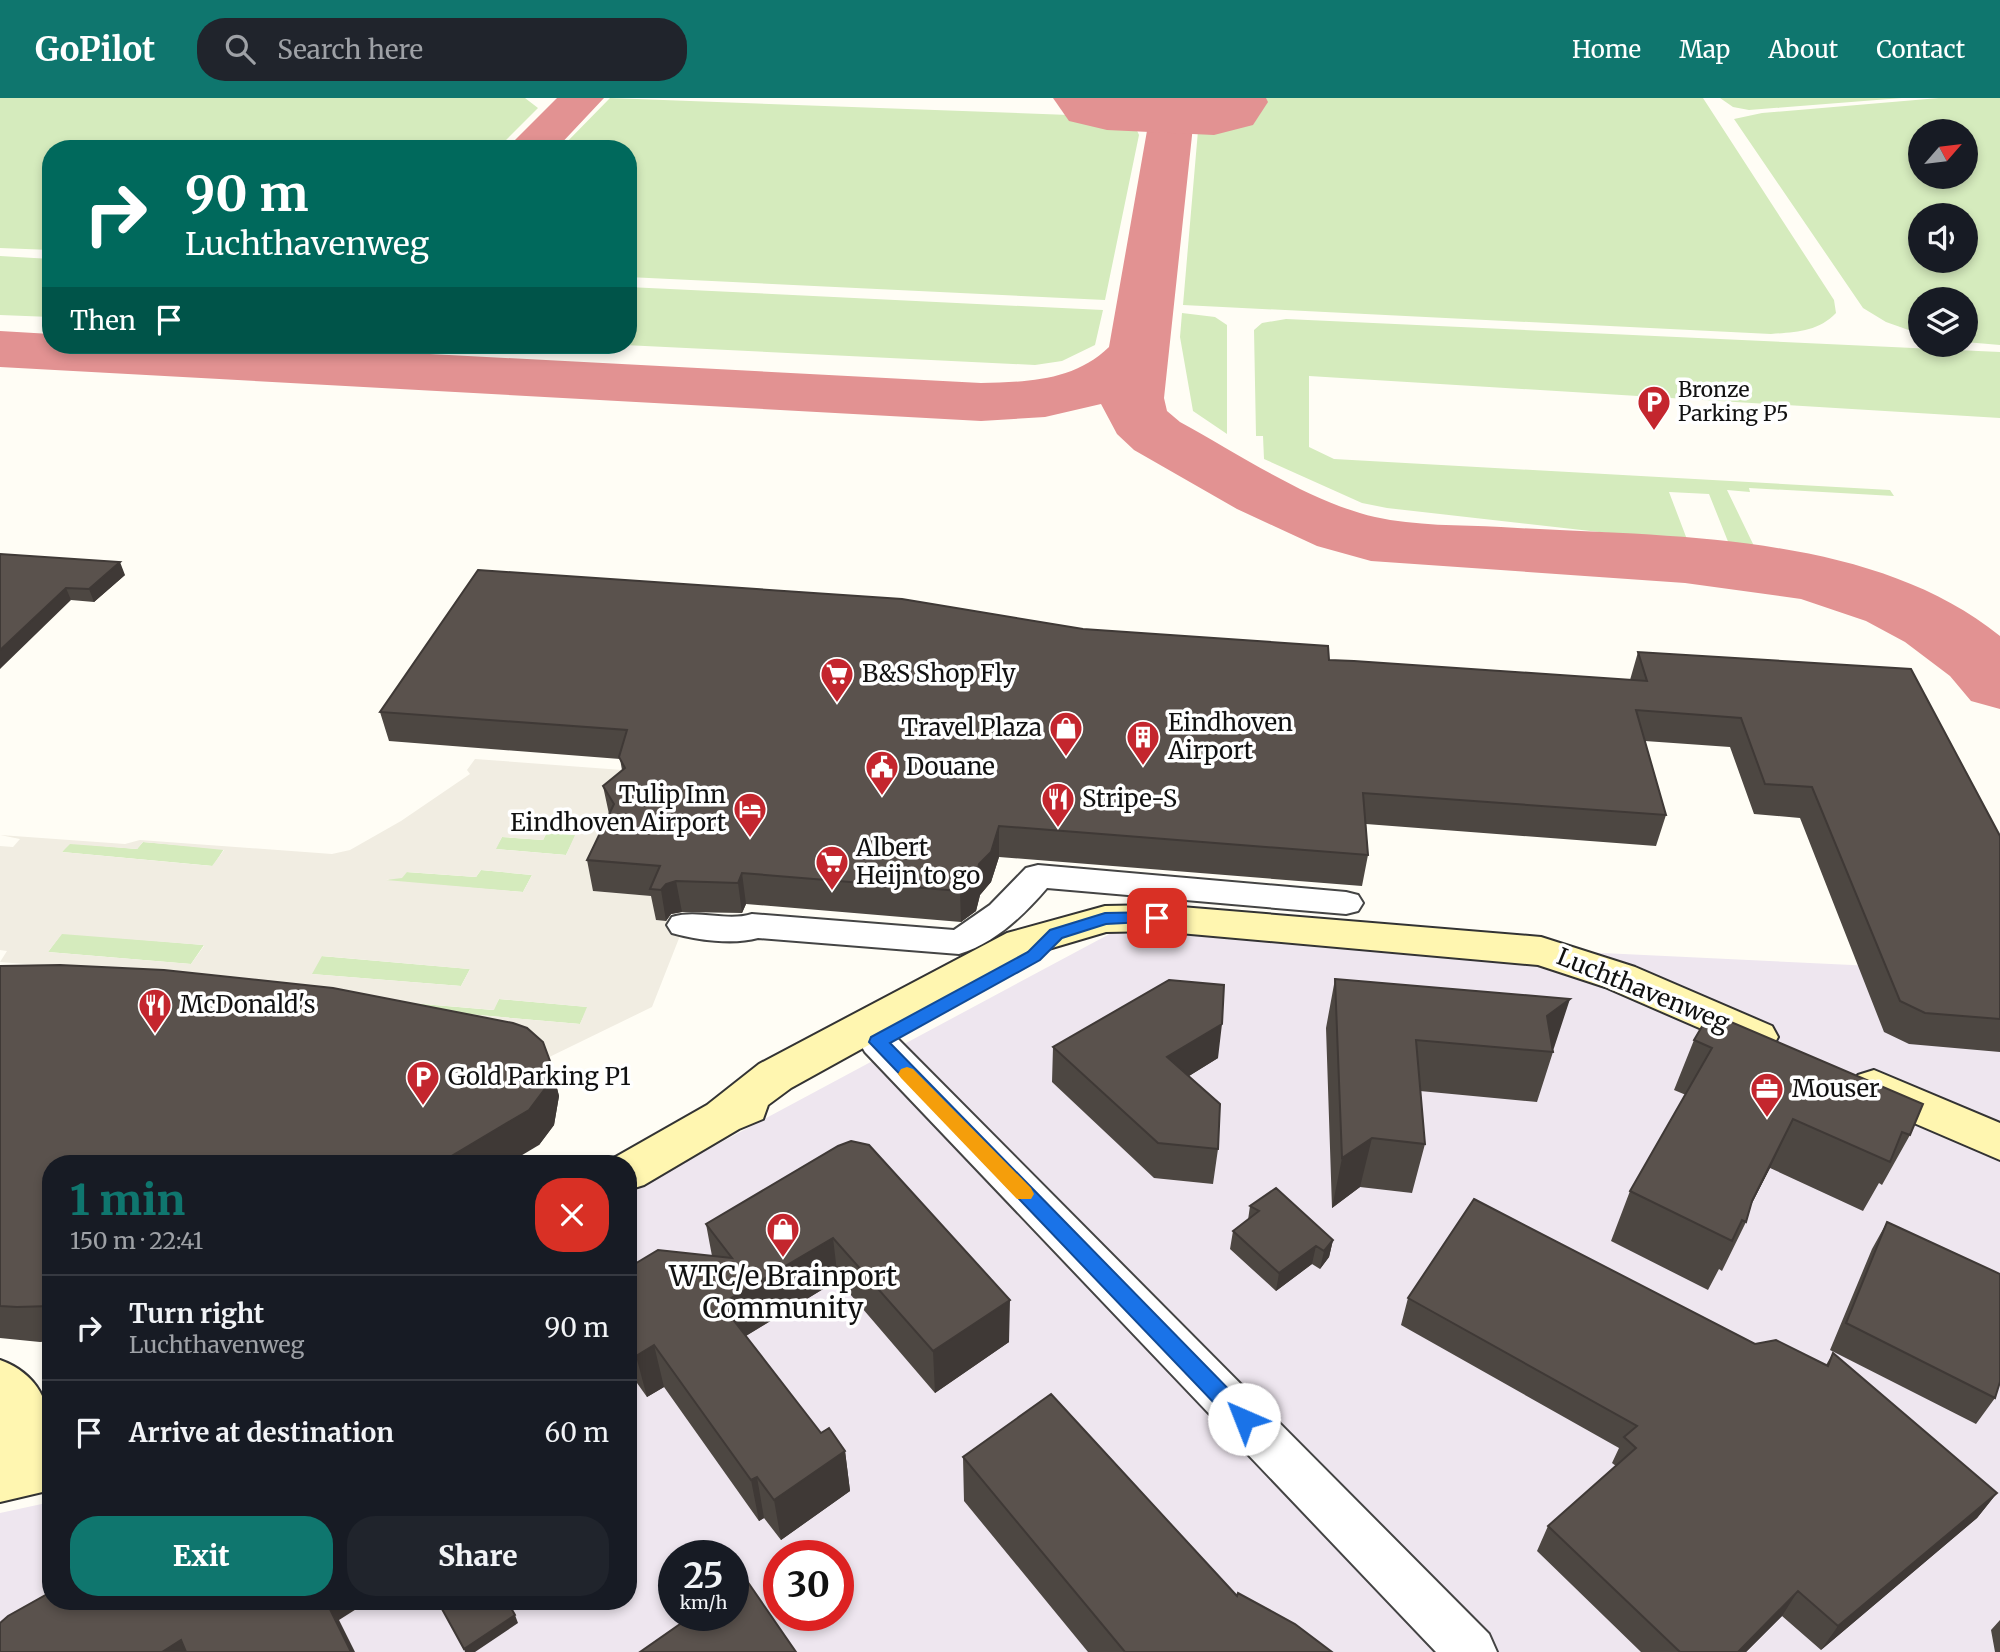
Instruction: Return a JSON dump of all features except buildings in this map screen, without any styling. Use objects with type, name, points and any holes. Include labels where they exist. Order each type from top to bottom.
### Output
[{"type":"street","points":[[684,925],[745,930],[752,926],[959,942],[988,927],[1023,895],[1038,876],[1346,903]]},
{"type":"street","name":"Luchthavenweg","points":[[723,1117],[775,1076],[1021,943],[1105,919],[1140,917],[1530,948],[1620,977],[1788,1050]]},
{"type":"street","name":"Luchthavenweg","points":[[637,1167],[723,1117],[786,1091],[1034,956],[1056,934]]},
{"type":"street","points":[[878,1042],[1471,1652]]},
{"type":"street","points":[[1837,1072],[2000,1142]]},
{"type":"street","points":[[0,1471],[17,1445],[25,1407]]},
{"type":"street","points":[[0,1477],[42,1467]]},
{"type":"shaded area","points":[[475,759],[649,772],[593,891],[665,897],[656,920],[685,923],[652,1007],[537,1063],[114,971],[0,962],[7,951],[0,950],[0,846],[13,847],[20,839],[0,835],[125,844],[140,840],[332,854],[350,850],[401,821],[470,774],[467,770]],"holes":[[[547,832],[575,835],[566,855],[496,849],[502,837],[543,840]],[[143,842],[224,850],[212,866],[62,852],[70,844],[137,849]],[[481,870],[532,875],[523,892],[386,880],[402,878],[407,872],[476,877]],[[62,934],[204,946],[191,964],[48,952]],[[322,956],[470,969],[461,986],[312,974]],[[499,999],[587,1007],[580,1024],[409,1009],[411,1003],[494,1010]]]},
{"type":"shaded area","points":[[1117,930],[2000,972],[2000,1652],[0,1652],[0,1513],[42,1504],[42,1610],[637,1610],[637,1187]]},
{"type":"green space","points":[[0,98],[525,98],[538,108],[506,140],[42,140],[42,250],[0,248]]},
{"type":"green space","points":[[610,98],[1096,116],[1127,121],[1139,135],[1105,300],[637,277],[637,140],[569,140]]},
{"type":"green space","points":[[1223,98],[1703,98],[1834,300],[1836,313],[1814,327],[1771,334],[1183,305],[1199,119],[1221,119]]},
{"type":"green space","points":[[1720,98],[1902,98],[1749,110],[1733,107]]},
{"type":"green space","points":[[1939,98],[2000,98],[2000,345],[1978,343],[1978,287],[1908,287],[1908,330],[1886,322],[1863,308],[1734,119],[1762,113]]},
{"type":"green space","points":[[0,256],[42,258],[42,317],[0,315]]},
{"type":"green space","points":[[637,287],[1103,310],[1095,345],[1062,361],[1035,365],[637,346]]},
{"type":"green space","points":[[1182,313],[1215,317],[1227,325],[1227,434],[1193,411],[1180,337]]},
{"type":"green space","points":[[1286,319],[1908,348],[1908,357],[1978,357],[1978,351],[2000,352],[2000,418],[1309,376],[1309,447],[1334,459],[1890,490],[1894,496],[1749,488],[1750,492],[1727,490],[1754,546],[1729,544],[1709,494],[1669,492],[1688,542],[1387,508],[1362,503],[1264,459],[1263,436],[1256,436],[1254,330],[1262,323]]},
{"type":"green space","points":[[547,832],[576,835],[566,855],[495,849],[502,837],[543,840]]},
{"type":"green space","points":[[143,842],[224,849],[213,866],[62,852],[69,843],[137,849]]},
{"type":"green space","points":[[481,870],[532,875],[523,892],[385,881],[406,872],[476,877]]},
{"type":"green space","points":[[62,933],[204,945],[191,964],[48,952]]},
{"type":"green space","points":[[321,956],[470,969],[461,986],[311,974]]},
{"type":"green space","points":[[499,999],[588,1007],[580,1024],[409,1009],[411,1003],[493,1010]]},
{"type":"taxiway","points":[[538,140],[582,98]]},
{"type":"taxiway","points":[[1092,98],[1149,106],[1171,120]]},
{"type":"taxiway","points":[[1171,120],[1174,98]]},
{"type":"taxiway","points":[[1171,120],[1132,398],[1140,420],[1157,436],[1288,508],[1343,531],[1371,539],[1728,564],[1812,578],[1853,590],[1894,605],[1933,625],[1979,659],[2000,684]]},
{"type":"taxiway","points":[[0,349],[42,351]]},
{"type":"taxiway","points":[[93,354],[981,402],[1024,401],[1087,388],[1106,380],[1138,353]]},
{"type":"runway","points":[[1107,98],[1214,102]]},
{"type":"slow traffic","points":[[907,1074],[1024,1194]]},
{"type":"place","name":"Bronze Parking P5","points":[[1654,432]]},
{"type":"place","name":"B&S Shop Fly","points":[[837,704]]},
{"type":"place","name":"Travel Plaza","points":[[1066,758]]},
{"type":"place","name":"Eindhoven Airport","points":[[1143,767]]},
{"type":"place","name":"Douane","points":[[882,797]]},
{"type":"place","name":"Stripe-S","points":[[1058,829]]},
{"type":"place","name":"Tulip Inn Eindhoven Airport","points":[[750,839]]},
{"type":"place","name":"Albert Heijn to go","points":[[832,892]]},
{"type":"place","name":"McDonald's","points":[[155,1035]]},
{"type":"place","name":"Gold Parking P1","points":[[423,1107]]},
{"type":"place","name":"Mouser","points":[[1767,1119]]},
{"type":"place","name":"WTC/e Brainport Community","points":[[783,1259]]},
{"type":"route","points":[[1157,918],[1105,919],[1056,934],[1034,956],[878,1042],[1244,1419]]}]
